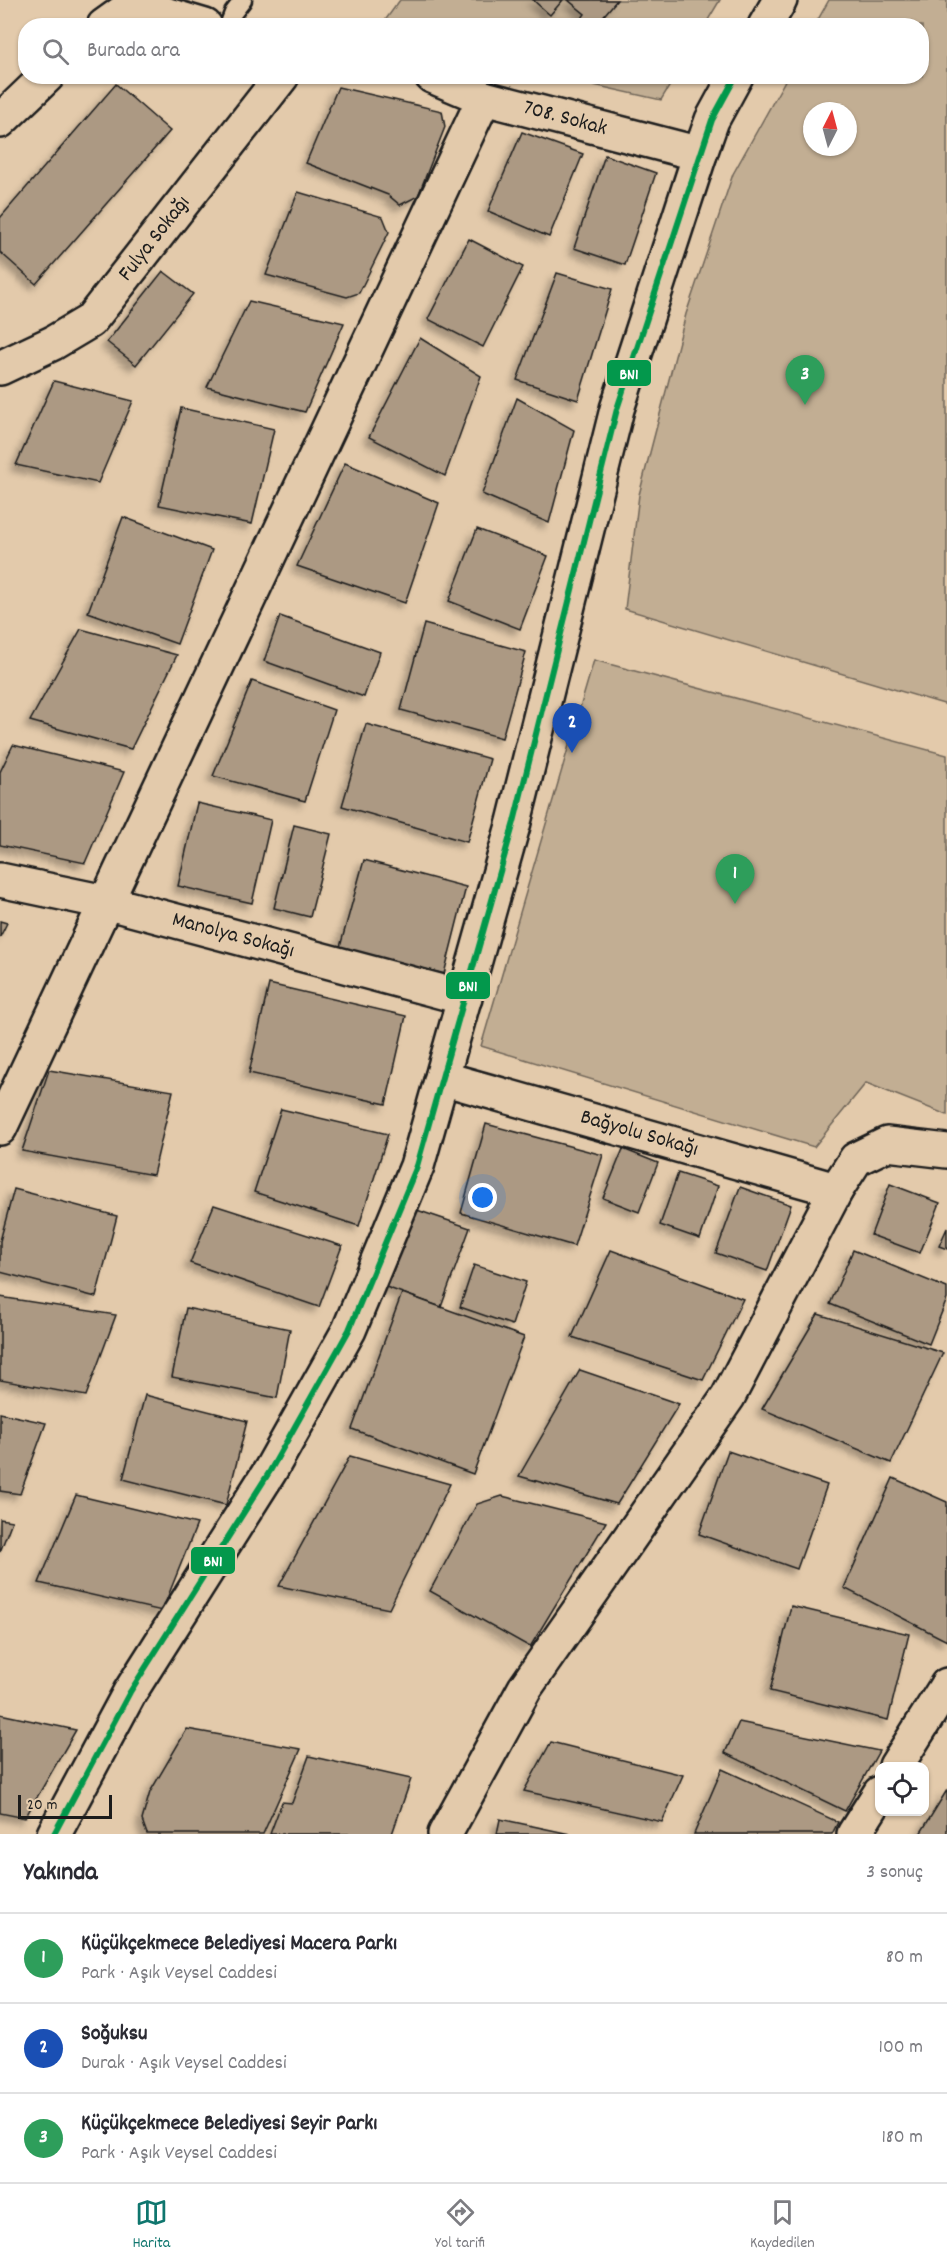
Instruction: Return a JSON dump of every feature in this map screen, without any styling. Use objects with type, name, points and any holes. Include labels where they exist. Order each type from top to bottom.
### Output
[{"type":"street","points":[[770,18],[780,0]]},
{"type":"street","points":[[115,18],[137,2],[182,18]]},
{"type":"street","points":[[0,121],[39,84]]},
{"type":"street","name":"Fulya Sokağı","points":[[0,368],[53,343],[90,321],[276,84]]},
{"type":"street","name":"708. Sokak","points":[[451,84],[484,98],[700,154]]},
{"type":"street","points":[[54,1834],[130,1692],[270,1471],[349,1330],[417,1166],[517,811],[617,409],[700,154],[712,120],[732,84]]},
{"type":"street","points":[[0,1128],[484,98]]},
{"type":"street","name":"Manolya Sokağı","points":[[0,880],[105,902],[465,998]]},
{"type":"street","name":"Bağyolu Sokağı","points":[[442,1078],[836,1190]]},
{"type":"street","points":[[445,1834],[525,1688],[728,1397],[836,1190],[856,1159],[887,1144],[947,1151]]},
{"type":"street","points":[[899,1762],[947,1685]]},
{"type":"street","points":[[854,1834],[875,1800]]},
{"type":"lane","points":[[230,18],[243,0]]},
{"type":"shaded area","points":[[400,0],[720,0],[709,18],[387,18]]},
{"type":"shaded area","points":[[829,0],[947,0],[947,705],[625,609],[639,495],[686,314],[733,174],[783,84],[929,84],[929,18],[819,18]]},
{"type":"shaded area","points":[[589,84],[671,84],[661,100]]},
{"type":"shaded area","points":[[594,660],[947,755],[947,1115],[866,1083],[814,1147],[481,1046]]},
{"type":"building","points":[[533,0],[563,0],[550,15]]},
{"type":"building","points":[[568,0],[617,0],[602,18],[582,18],[585,14]]},
{"type":"building","points":[[116,84],[170,131],[36,284],[0,252],[0,218]]},
{"type":"building","points":[[338,87],[442,111],[445,127],[418,196],[400,205],[388,195],[306,163]]},
{"type":"building","points":[[522,132],[583,154],[549,237],[488,211]]},
{"type":"building","points":[[605,155],[656,173],[625,265],[574,248]]},
{"type":"building","points":[[298,192],[383,217],[389,232],[359,293],[347,297],[266,275]]},
{"type":"building","points":[[469,239],[523,267],[483,347],[428,319]]},
{"type":"building","points":[[163,271],[193,294],[136,365],[107,342]]},
{"type":"building","points":[[557,273],[612,289],[578,400],[517,380]]},
{"type":"building","points":[[249,301],[344,323],[305,412],[207,387]]},
{"type":"building","points":[[420,338],[481,376],[445,476],[369,437]]},
{"type":"building","points":[[54,381],[133,401],[98,483],[16,465]]},
{"type":"building","points":[[517,398],[574,430],[549,523],[482,494]]},
{"type":"building","points":[[181,408],[274,429],[252,524],[159,505]]},
{"type":"building","points":[[345,463],[439,503],[405,603],[297,566]]},
{"type":"building","points":[[123,517],[212,550],[177,644],[88,612]]},
{"type":"building","points":[[477,529],[548,556],[520,629],[449,601]]},
{"type":"building","points":[[280,616],[380,652],[364,697],[264,661]]},
{"type":"building","points":[[424,624],[526,652],[502,738],[401,710]]},
{"type":"building","points":[[81,629],[177,655],[131,749],[30,721]]},
{"type":"building","points":[[252,681],[334,710],[305,801],[213,776]]},
{"type":"building","points":[[366,724],[490,759],[467,842],[342,806]]},
{"type":"building","points":[[13,745],[124,772],[85,863],[0,845],[0,772]]},
{"type":"building","points":[[197,803],[271,820],[252,903],[178,886]]},
{"type":"building","points":[[294,825],[331,834],[310,917],[274,908]]},
{"type":"building","points":[[364,860],[466,887],[444,974],[340,947]]},
{"type":"building","points":[[0,921],[7,923],[0,937]]},
{"type":"building","points":[[269,984],[406,1016],[386,1104],[249,1073]]},
{"type":"building","points":[[49,1070],[173,1091],[153,1175],[22,1151]]},
{"type":"building","points":[[281,1109],[388,1134],[359,1226],[254,1192]]},
{"type":"building","points":[[486,1124],[603,1155],[574,1246],[461,1213]]},
{"type":"building","points":[[623,1149],[658,1163],[639,1212],[603,1198]]},
{"type":"building","points":[[678,1173],[718,1186],[700,1239],[660,1225]]},
{"type":"building","points":[[890,1184],[940,1203],[920,1253],[871,1235]]},
{"type":"building","points":[[740,1187],[791,1205],[767,1271],[716,1253]]},
{"type":"building","points":[[14,1189],[117,1216],[96,1297],[0,1272],[0,1241]]},
{"type":"building","points":[[214,1205],[342,1246],[319,1307],[190,1263]]},
{"type":"building","points":[[414,1209],[470,1228],[441,1307],[386,1287]]},
{"type":"building","points":[[947,1228],[947,1249],[939,1246]]},
{"type":"building","points":[[611,1250],[743,1299],[703,1380],[572,1337]]},
{"type":"building","points":[[853,1250],[947,1288],[947,1299],[929,1344],[830,1304]]},
{"type":"building","points":[[474,1265],[526,1282],[512,1325],[460,1307]]},
{"type":"building","points":[[402,1293],[524,1337],[473,1474],[352,1429]]},
{"type":"building","points":[[0,1297],[116,1315],[86,1396],[0,1380]]},
{"type":"building","points":[[186,1308],[290,1329],[277,1398],[172,1377]]},
{"type":"building","points":[[818,1314],[943,1353],[891,1463],[762,1409]]},
{"type":"building","points":[[580,1370],[679,1404],[617,1504],[519,1476]]},
{"type":"building","points":[[145,1395],[247,1421],[226,1505],[123,1479]]},
{"type":"building","points":[[0,1413],[46,1423],[20,1494],[0,1491]]},
{"type":"building","points":[[728,1451],[827,1485],[797,1569],[699,1534]]},
{"type":"building","points":[[350,1456],[450,1484],[389,1609],[279,1586]]},
{"type":"building","points":[[893,1478],[947,1502],[947,1641],[844,1588]]},
{"type":"building","points":[[76,1495],[197,1524],[162,1611],[39,1583]]},
{"type":"building","points":[[502,1496],[606,1522],[530,1647],[430,1591],[477,1504]]},
{"type":"building","points":[[0,1519],[12,1521],[0,1552]]},
{"type":"building","points":[[791,1606],[909,1634],[888,1720],[770,1691]]},
{"type":"building","points":[[0,1714],[76,1730],[25,1818],[0,1813]]},
{"type":"building","points":[[739,1722],[879,1751],[845,1811],[725,1753]]},
{"type":"building","points":[[187,1729],[301,1749],[263,1834],[147,1834],[142,1820],[150,1792]]},
{"type":"building","points":[[551,1742],[683,1775],[662,1822],[524,1791]]},
{"type":"building","points":[[309,1756],[411,1779],[392,1834],[270,1834],[282,1802],[292,1803]]},
{"type":"building","points":[[722,1769],[838,1822],[832,1834],[694,1834]]},
{"type":"building","points":[[947,1790],[947,1834],[920,1834]]},
{"type":"building","points":[[500,1819],[570,1834],[497,1834]]},
{"type":"transit line","name":"BN1","points":[[54,1834],[130,1692],[270,1471],[349,1330],[417,1166],[514,822],[617,409],[712,120],[732,84]]},
{"type":"place","name":"Küçükçekmece Belediyesi Seyir Parkı","points":[[805,405]]},
{"type":"place","name":"Soğuksu","points":[[572,753]]},
{"type":"place","name":"Küçükçekmece Belediyesi Macera Parkı","points":[[735,904]]}]
